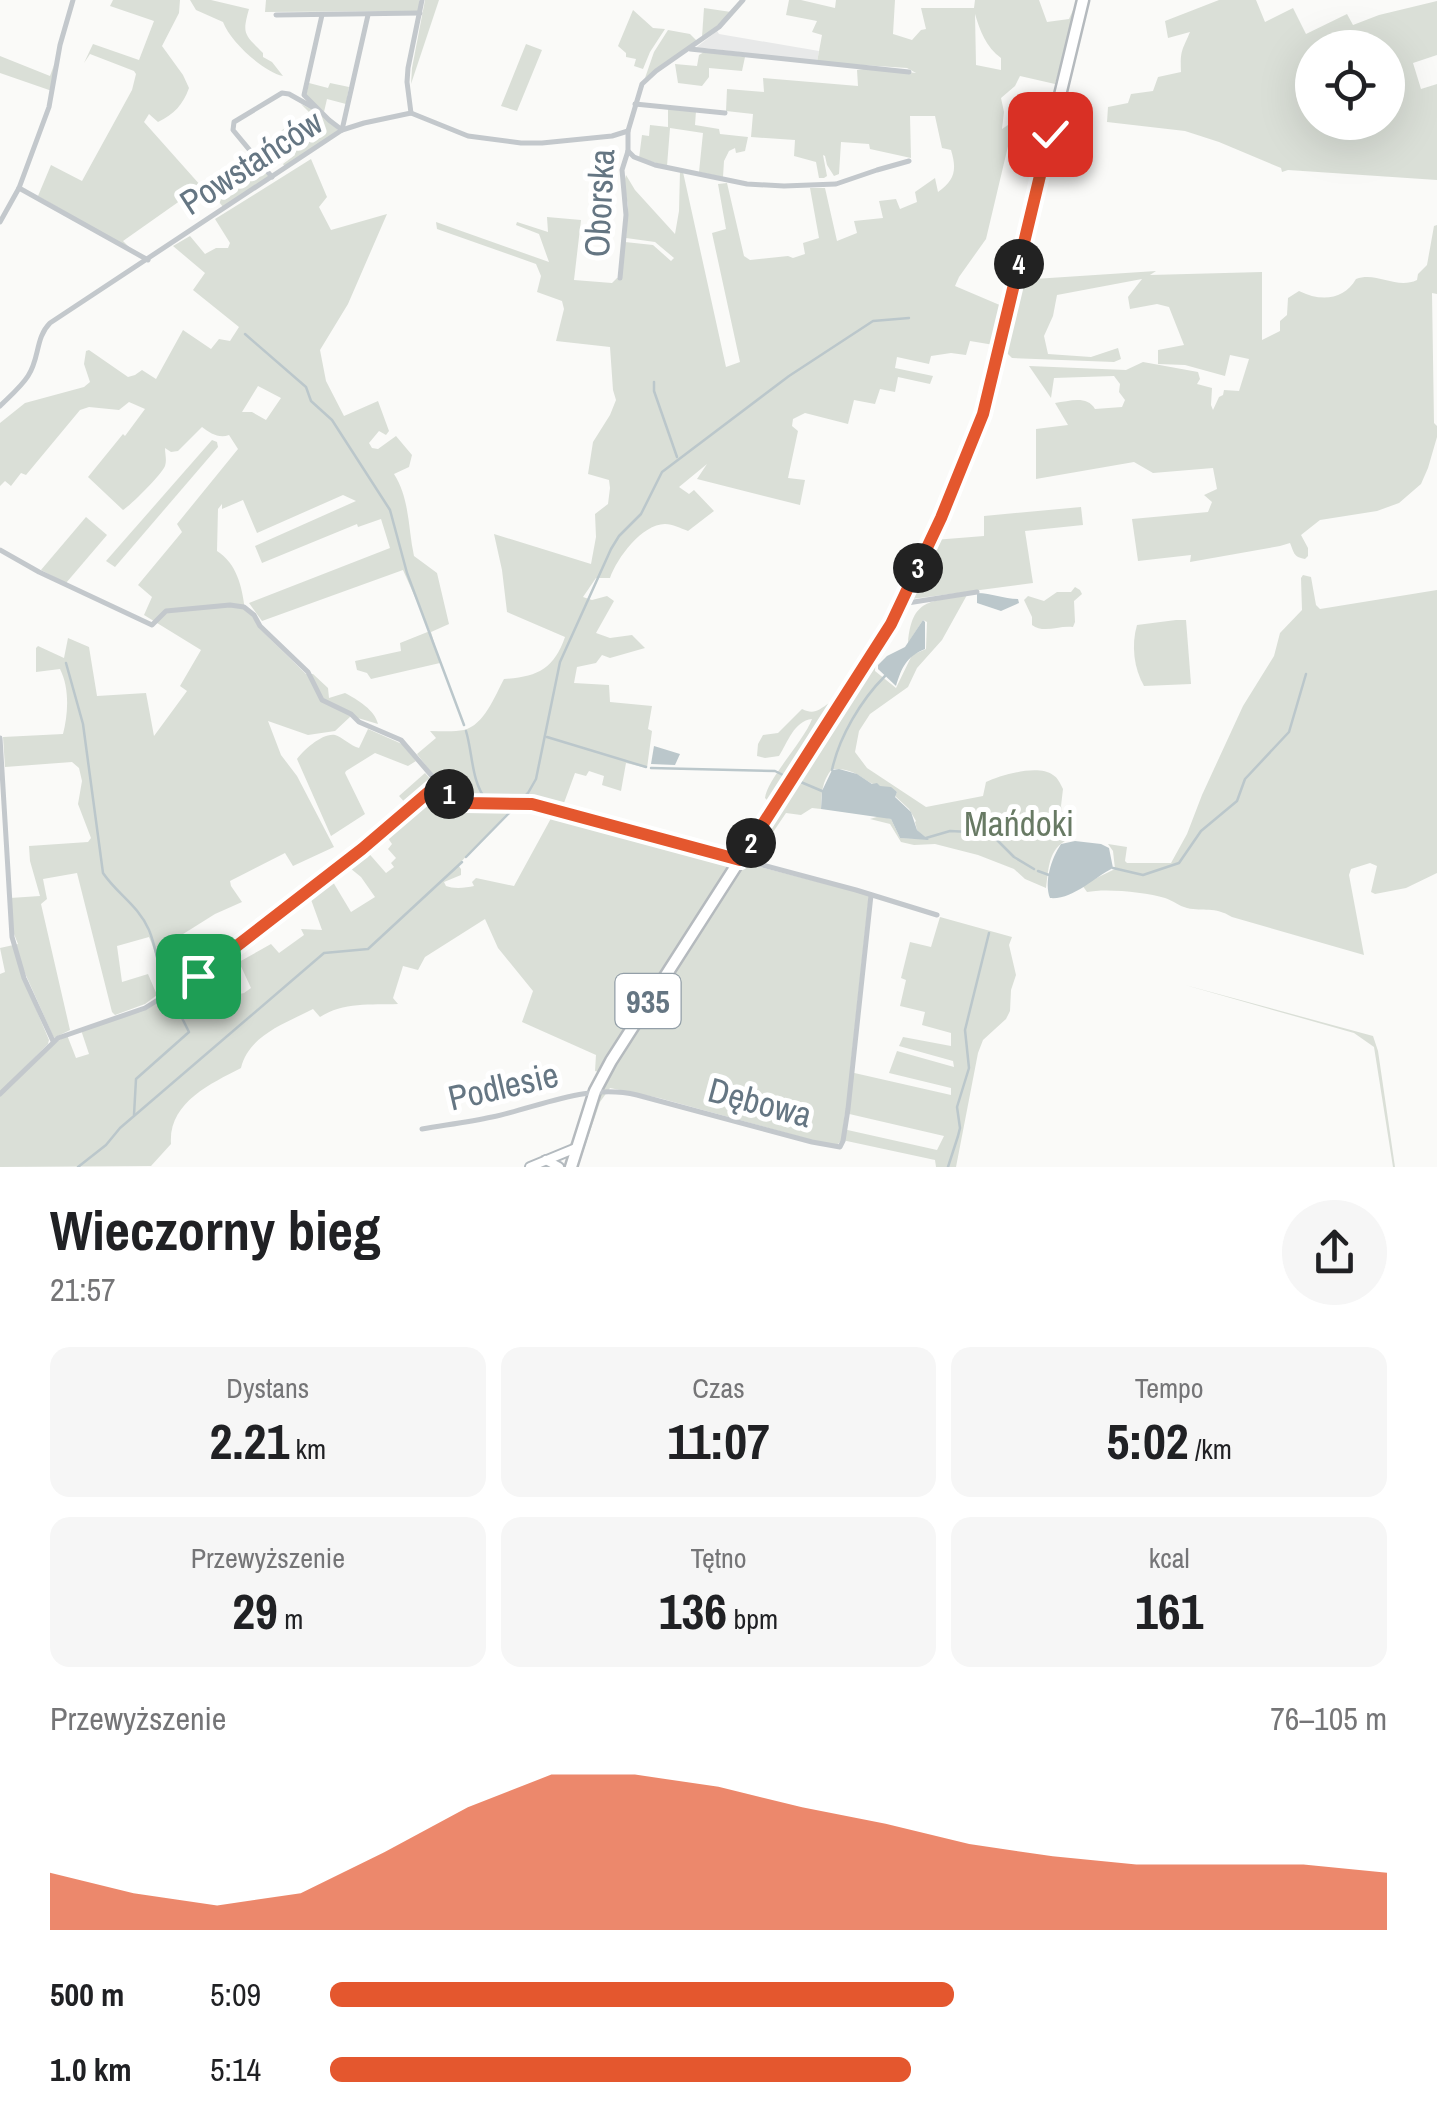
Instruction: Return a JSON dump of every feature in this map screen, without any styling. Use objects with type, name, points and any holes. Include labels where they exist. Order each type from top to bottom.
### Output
[{"type":"main road","name":"935","points":[[570,1167],[595,1091],[618,1048],[891,624],[941,518],[983,414],[1083,0]]},
{"type":"main road","points":[[530,1167],[576,1148]]},
{"type":"main road","points":[[546,1160],[559,1167]]},
{"type":"street","points":[[0,222],[20,188],[50,107],[60,45],[73,0]]},
{"type":"street","points":[[422,0],[408,68],[411,113],[468,136],[542,143],[628,131],[642,84],[720,28],[743,0]]},
{"type":"street","points":[[276,15],[420,13]]},
{"type":"street","points":[[301,98],[322,15]]},
{"type":"street","points":[[272,177],[232,126],[234,122],[282,93],[301,98],[342,130],[368,15]]},
{"type":"street","points":[[695,48],[909,72]]},
{"type":"street","points":[[636,104],[725,113]]},
{"type":"street","name":"Powstańców","points":[[0,406],[29,375],[42,332],[50,323],[342,130],[411,113]]},
{"type":"street","name":"Oborska","points":[[620,278],[626,208],[621,182],[628,131]]},
{"type":"street","points":[[628,151],[634,158],[655,164],[747,184],[784,186],[836,184],[909,161]]},
{"type":"street","points":[[20,188],[148,260]]},
{"type":"street","points":[[0,550],[152,625],[166,610],[244,607],[308,672],[322,700],[401,740],[438,784],[465,803],[532,804],[937,915]]},
{"type":"street","points":[[901,604],[977,592]]},
{"type":"street","points":[[0,738],[12,937],[24,978],[53,1041]]},
{"type":"street","points":[[0,1094],[53,1041],[144,1008],[198,976],[332,873],[438,784]]},
{"type":"street","name":"Dębowa","points":[[595,1091],[637,1095],[840,1147],[844,1141],[872,896]]},
{"type":"street","name":"Podlesie","points":[[422,1129],[495,1117],[595,1091]]},
{"type":"shaded area","points":[[717,31],[819,51],[817,62],[707,48],[693,50]]},
{"type":"shaded area","points":[[977,593],[1018,599],[1019,603],[1001,611],[977,603]]},
{"type":"shaded area","points":[[923,620],[925,649],[906,663],[896,686],[878,665],[905,647]]},
{"type":"shaded area","points":[[654,746],[680,754],[675,765],[651,764]]},
{"type":"shaded area","points":[[839,769],[872,784],[891,787],[897,792],[895,797],[911,812],[917,830],[929,840],[900,838],[891,819],[821,809],[822,791],[832,770]]},
{"type":"shaded area","points":[[1075,841],[1109,848],[1113,868],[1075,892],[1050,898],[1048,878],[1054,857],[1061,844]]},
{"type":"green space","points":[[113,0],[180,0],[179,13],[162,46],[189,88],[169,116],[158,122],[149,114],[144,122],[201,186],[123,241],[131,249],[38,196],[51,165],[82,181],[132,90],[134,71],[90,54],[84,63],[93,44],[139,60],[154,21],[110,6]]},
{"type":"green space","points":[[190,0],[211,0],[249,9],[246,33],[283,76],[248,55],[223,22],[196,10]]},
{"type":"green space","points":[[266,0],[421,3],[419,11],[265,12]]},
{"type":"green space","points":[[425,0],[439,0],[411,84],[412,68]]},
{"type":"green space","points":[[789,0],[835,8],[836,0],[895,0],[893,34],[912,40],[926,29],[921,8],[974,8],[975,0],[1039,0],[1047,22],[1069,19],[1073,10],[1076,12],[1055,84],[1020,76],[1001,98],[1002,129],[1014,121],[986,239],[955,286],[1008,312],[1000,346],[970,341],[966,355],[931,356],[929,364],[897,357],[895,368],[933,376],[930,384],[898,377],[895,392],[880,389],[875,404],[854,400],[848,424],[805,413],[793,419],[792,426],[798,431],[788,478],[805,480],[800,505],[697,479],[707,464],[679,487],[689,494],[694,490],[714,511],[688,531],[665,524],[648,530],[624,552],[610,578],[596,578],[583,597],[592,600],[607,596],[614,601],[596,633],[610,638],[632,635],[645,648],[610,658],[602,655],[596,663],[577,667],[574,683],[609,685],[610,702],[652,706],[647,768],[626,763],[621,791],[602,785],[604,776],[589,771],[586,776],[575,773],[561,811],[532,804],[514,806],[458,865],[461,875],[444,882],[449,887],[467,887],[474,886],[476,878],[514,886],[555,811],[735,862],[599,1072],[595,1071],[596,1055],[522,1022],[533,991],[498,948],[485,919],[425,957],[418,970],[403,966],[393,998],[398,1004],[348,1007],[320,1017],[313,1009],[260,1039],[241,1068],[204,1088],[184,1106],[176,1117],[171,1144],[151,1166],[0,1167],[0,1096],[55,1043],[67,1035],[76,1058],[89,1054],[81,1030],[140,1010],[195,982],[212,1000],[244,993],[251,988],[239,962],[271,944],[279,953],[304,935],[301,929],[322,930],[309,894],[330,877],[351,912],[375,897],[361,877],[345,864],[365,849],[386,873],[394,867],[391,863],[396,858],[388,849],[392,844],[383,831],[408,806],[399,796],[425,773],[457,808],[458,803],[472,806],[448,791],[417,754],[436,738],[430,731],[471,727],[488,709],[504,679],[543,669],[561,648],[565,637],[507,612],[494,534],[591,564],[595,514],[608,504],[610,488],[609,480],[588,474],[593,442],[616,400],[610,347],[556,341],[564,309],[562,301],[537,292],[541,276],[536,264],[437,229],[436,222],[549,262],[539,234],[516,225],[517,222],[548,232],[547,217],[581,220],[574,280],[612,283],[621,278],[625,242],[653,245],[671,261],[674,258],[655,242],[626,238],[626,175],[675,234],[680,171],[683,172],[726,367],[740,362],[712,233],[726,229],[718,184],[727,183],[744,256],[750,260],[793,258],[805,254],[803,243],[819,238],[810,188],[825,188],[837,241],[857,233],[854,221],[883,218],[879,201],[896,199],[900,209],[917,202],[915,192],[935,178],[938,192],[951,179],[953,157],[951,150],[942,148],[935,116],[910,116],[911,158],[870,149],[869,144],[841,142],[839,174],[834,176],[823,155],[827,176],[824,178],[819,178],[816,162],[794,156],[795,140],[751,137],[753,114],[726,111],[727,89],[764,92],[763,78],[858,86],[857,70],[870,68],[916,73],[907,68],[817,62],[822,35],[812,32],[817,21],[786,15]],"holes":[[[975,14],[988,44],[1001,58],[1001,70],[976,65]]]},
{"type":"green space","points":[[1219,0],[1256,0],[1265,22],[1293,8],[1304,30],[1295,30],[1295,140],[1405,140],[1405,30],[1314,30],[1347,14],[1353,25],[1437,1],[1437,55],[1413,63],[1421,89],[1437,84],[1437,180],[1282,172],[1281,168],[1185,131],[1107,122],[1108,107],[1128,103],[1131,94],[1153,91],[1158,77],[1181,72],[1182,51],[1190,32],[1168,38],[1165,21]]},
{"type":"green space","points":[[704,8],[731,12],[702,37]]},
{"type":"green space","points":[[633,10],[653,28],[665,29],[643,69],[634,66],[636,59],[626,57],[618,46]]},
{"type":"green space","points":[[668,30],[690,34],[697,41],[645,78],[654,52]]},
{"type":"green space","points":[[526,44],[542,50],[517,111],[501,106]]},
{"type":"green space","points":[[704,52],[745,57],[742,71],[709,68],[709,77],[702,86],[678,83],[675,64],[697,66],[699,55]]},
{"type":"green space","points":[[0,56],[50,76],[54,65],[52,91],[0,73]]},
{"type":"green space","points":[[309,83],[328,88],[330,83],[349,87],[346,104],[327,99],[324,112],[306,95]]},
{"type":"green space","points":[[301,104],[319,113],[339,131],[285,167],[283,164],[295,155],[278,133],[312,115]]},
{"type":"green space","points":[[668,109],[696,111],[695,125],[719,129],[720,134],[748,137],[745,151],[729,151],[723,177],[699,172],[703,133],[670,128],[667,166],[639,158],[642,135],[649,136],[650,125],[668,127]]},
{"type":"green space","points":[[251,155],[270,177],[223,207],[205,184]]},
{"type":"green space","points":[[311,159],[327,197],[319,207],[331,230],[387,214],[348,304],[320,350],[326,381],[344,416],[378,401],[389,431],[386,435],[379,431],[369,443],[372,448],[378,449],[396,436],[412,455],[409,467],[394,474],[406,504],[414,556],[437,573],[449,624],[431,632],[440,663],[371,679],[357,670],[355,661],[401,651],[400,643],[430,631],[403,570],[262,621],[249,603],[390,548],[381,519],[358,527],[357,524],[262,563],[255,546],[356,501],[343,495],[257,533],[243,500],[222,509],[222,504],[218,509],[217,551],[237,576],[245,610],[306,674],[313,674],[328,688],[329,698],[345,693],[370,710],[378,724],[351,716],[335,731],[308,735],[268,721],[281,755],[297,776],[334,847],[293,866],[285,853],[230,881],[242,902],[164,946],[184,980],[165,991],[149,937],[117,946],[122,982],[148,974],[157,995],[115,1015],[77,873],[43,879],[47,899],[41,904],[70,1030],[54,1038],[24,971],[20,971],[49,1040],[0,1092],[0,974],[5,972],[0,948],[18,944],[10,898],[40,896],[29,846],[88,842],[91,838],[78,804],[82,781],[79,768],[72,762],[5,767],[3,737],[63,734],[67,702],[63,677],[60,669],[36,672],[36,648],[64,658],[68,638],[89,647],[97,696],[146,693],[154,736],[187,691],[180,686],[201,650],[144,615],[152,597],[138,585],[182,532],[177,524],[238,449],[229,435],[218,436],[202,427],[178,451],[165,448],[163,470],[123,510],[88,477],[145,409],[129,402],[119,410],[80,410],[26,475],[21,473],[11,486],[5,481],[0,486],[0,423],[25,403],[90,382],[84,364],[86,351],[128,377],[142,370],[156,379],[183,330],[211,349],[219,339],[230,341],[239,327],[193,290],[205,273],[173,246],[190,236],[205,254],[216,248],[228,248],[230,243],[215,219]],"holes":[[[258,386],[281,398],[266,420],[252,412],[242,412]]]},
{"type":"green space","points":[[1437,225],[1437,294],[1432,293],[1437,437],[1421,484],[1399,503],[1377,511],[1320,520],[1301,535],[1308,548],[1305,559],[1296,555],[1290,543],[1190,562],[1191,555],[1138,561],[1132,519],[1208,512],[1212,502],[1204,495],[1217,489],[1213,468],[1153,473],[1134,462],[1036,479],[1036,429],[1068,425],[1055,403],[1083,400],[1095,409],[1122,407],[1125,400],[1114,376],[1054,378],[1051,398],[1029,366],[1126,370],[1143,362],[1198,372],[1197,384],[1212,388],[1213,410],[1224,390],[1239,391],[1249,359],[1230,355],[1225,376],[1185,365],[1158,364],[1158,350],[1184,345],[1169,307],[1157,304],[1130,309],[1128,297],[1142,279],[1057,295],[1044,336],[1048,354],[1091,357],[1118,348],[1121,359],[1114,362],[1012,358],[1003,349],[1019,280],[1156,271],[1150,275],[1262,272],[1262,340],[1280,331],[1280,321],[1287,315],[1288,298],[1299,291],[1331,297],[1364,277],[1402,283],[1417,280],[1427,265]]},
{"type":"green space","points":[[212,440],[218,447],[115,567],[106,561]]},
{"type":"green space","points":[[1081,507],[1083,525],[1025,531],[1033,583],[912,599],[910,596],[934,540],[984,536],[984,516]]},
{"type":"green space","points":[[86,517],[107,535],[66,583],[41,570]]},
{"type":"green space","points":[[1303,575],[1311,577],[1320,609],[1437,590],[1437,873],[1406,888],[1375,894],[1371,892],[1377,866],[1370,863],[1351,869],[1364,955],[1220,912],[1187,908],[1157,896],[1087,892],[1082,885],[1115,869],[1108,844],[1127,847],[1127,863],[1171,863],[1243,706],[1274,656],[1280,633],[1302,610]]},
{"type":"green space","points":[[1075,587],[1082,594],[1074,601],[1073,627],[1042,629],[1032,625],[1024,600],[1028,596],[1044,601]]},
{"type":"green space","name":"Mańdoki","points":[[967,595],[942,640],[917,668],[908,687],[870,714],[859,731],[855,752],[867,768],[926,807],[983,796],[986,782],[1010,774],[1038,770],[1055,776],[1063,789],[1061,806],[1068,839],[1053,854],[1046,888],[1014,869],[978,855],[935,844],[901,842],[890,824],[870,819],[891,819],[900,838],[927,839],[917,830],[909,809],[895,796],[897,792],[841,769],[832,769],[826,778],[821,809],[812,808],[801,815],[786,813],[755,859],[748,857],[876,657],[875,671],[896,688],[912,655],[926,649],[927,622],[923,620],[908,643],[919,610],[933,601]]},
{"type":"green space","points":[[1186,620],[1191,684],[1144,686],[1134,657],[1137,625]]},
{"type":"green space","points":[[829,703],[836,710],[780,798],[768,801],[767,790],[812,719],[796,728],[779,756],[757,756],[763,735],[778,733],[802,709],[813,712]]},
{"type":"green space","points":[[368,729],[402,744],[416,761],[408,766],[375,753],[346,771],[365,814],[331,836],[297,759],[330,735],[359,748]]},
{"type":"green space","points":[[741,862],[869,895],[850,1072],[951,1095],[951,1088],[889,1073],[897,1051],[954,1067],[953,1061],[899,1046],[903,1037],[951,1046],[951,1033],[922,1025],[925,1012],[900,1006],[906,980],[901,978],[910,942],[931,947],[940,917],[1012,937],[1009,945],[1016,975],[1010,1011],[983,1040],[978,1053],[956,1167],[936,1167],[935,1160],[842,1140],[830,1145],[610,1088],[600,1102],[578,1167],[573,1167],[586,1125],[598,1103],[600,1087]],"holes":[[[845,1113],[944,1136],[937,1150],[843,1129]]]},
{"type":"green space","points":[[1185,985],[1373,1036],[1395,1167],[1374,1047],[1354,1033]]},
{"type":"waterway","points":[[466,731],[475,777],[487,801],[520,801],[536,779],[560,662],[611,549],[641,514],[662,472],[789,376],[873,321],[909,318]]},
{"type":"waterway","points":[[245,334],[306,387],[311,401],[332,420],[390,510],[407,573],[464,725]]},
{"type":"waterway","points":[[654,382],[677,457]]},
{"type":"waterway","points":[[66,663],[83,724],[103,873],[144,921],[168,992]]},
{"type":"waterway","points":[[1113,868],[1143,875],[1179,863],[1201,831],[1237,801],[1245,779],[1289,732],[1306,674]]},
{"type":"waterway","points":[[832,770],[852,720],[885,676]]},
{"type":"waterway","points":[[547,737],[646,767]]},
{"type":"waterway","points":[[651,768],[775,771],[787,777]]},
{"type":"waterway","points":[[796,780],[822,791]]},
{"type":"waterway","points":[[466,857],[514,808]]},
{"type":"waterway","points":[[926,838],[950,831],[990,833],[1014,857],[1034,869]]},
{"type":"waterway","points":[[78,1167],[324,953],[368,949],[462,862]]},
{"type":"waterway","points":[[1038,871],[1049,875]]},
{"type":"waterway","points":[[948,1167],[960,1128],[957,1107],[969,1068],[965,1030],[989,933]]},
{"type":"waterway","points":[[134,1115],[136,1079],[189,1032],[171,996]]},
{"type":"route","points":[[198,976],[310,891],[438,784],[465,803],[532,804],[740,860],[891,624],[941,518],[983,414],[1050,134]]}]
